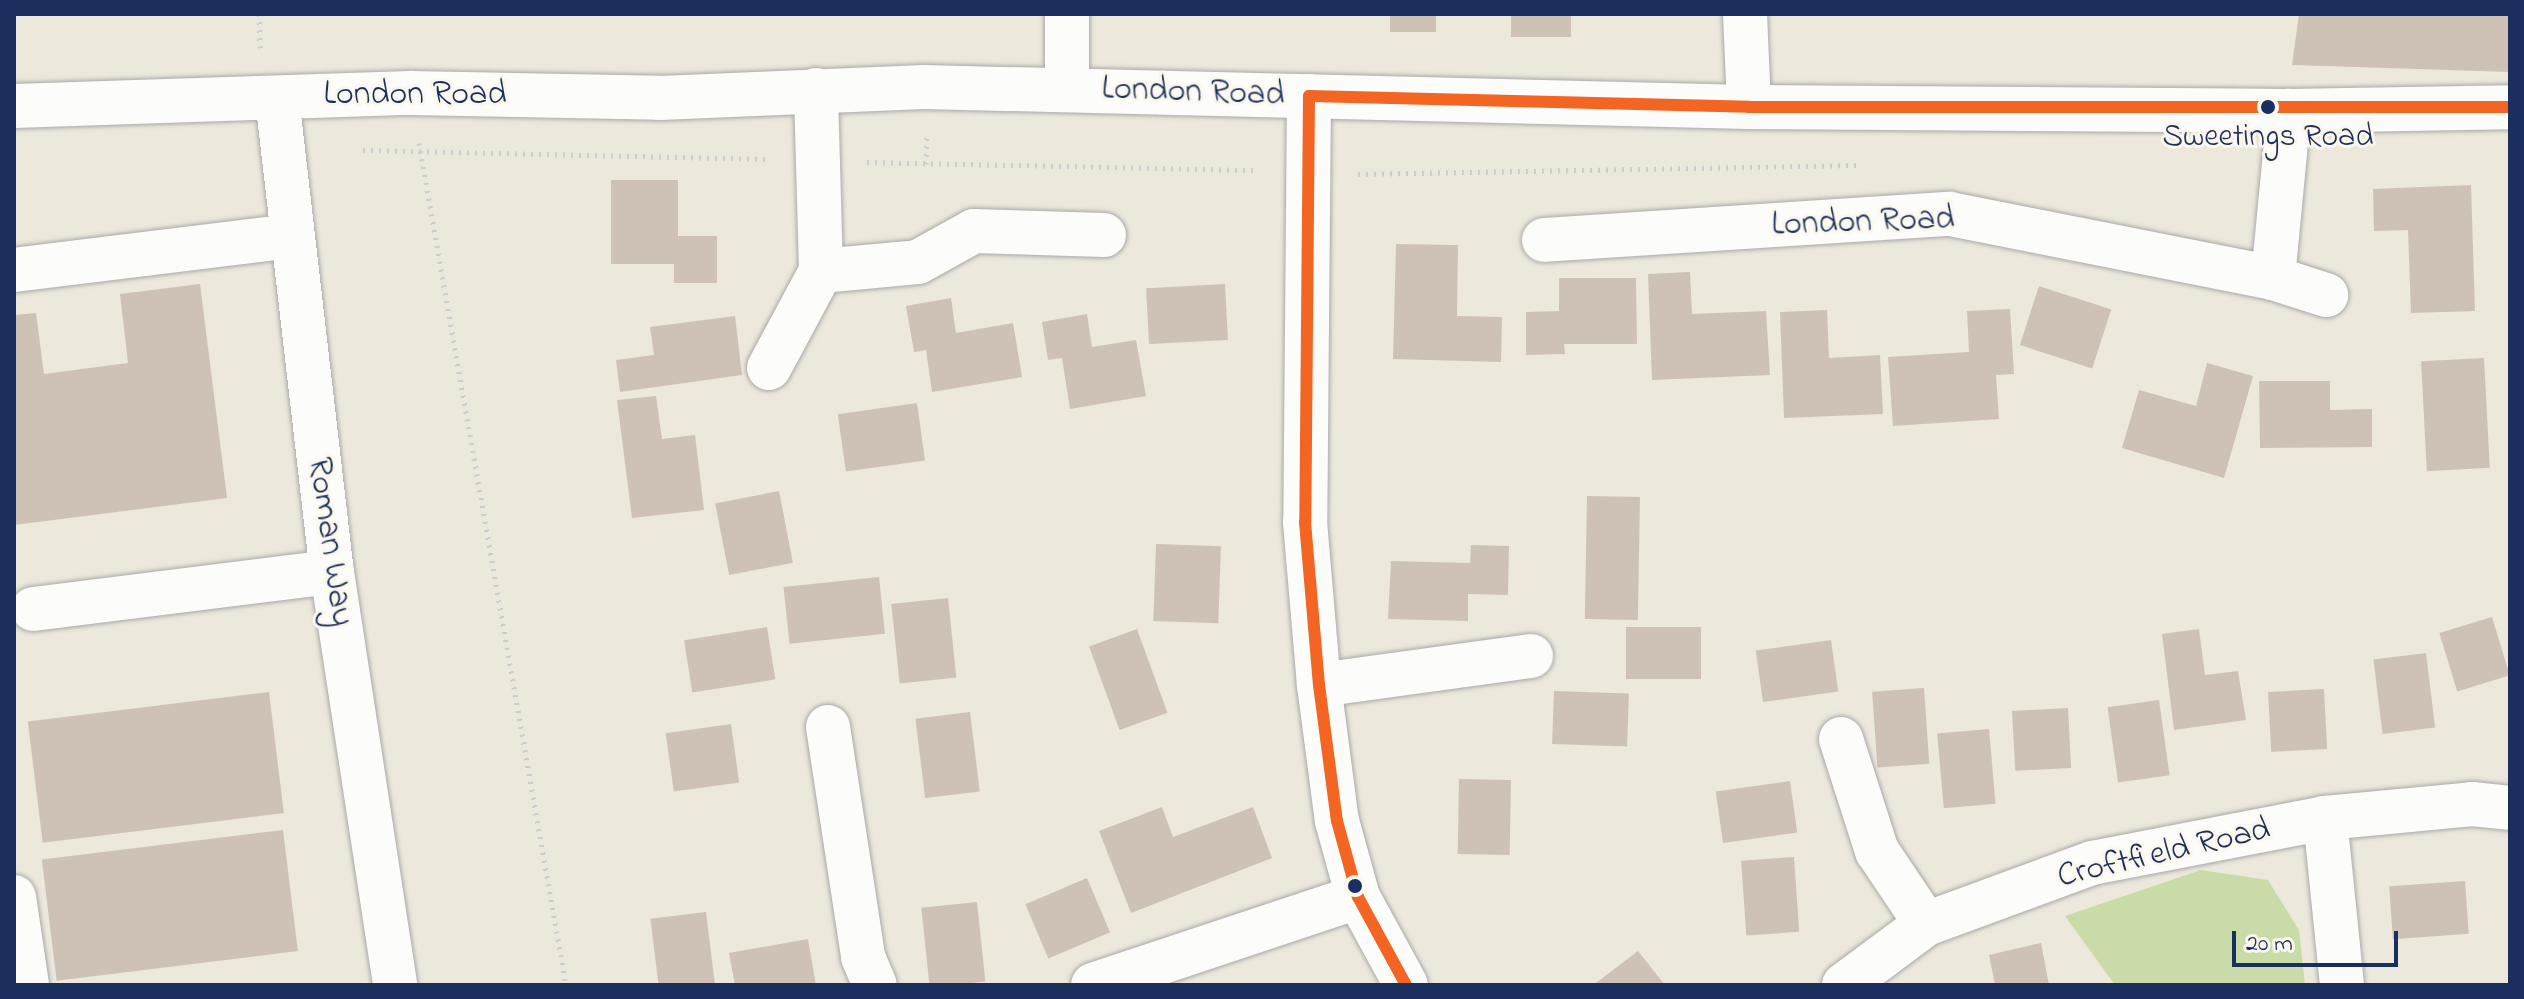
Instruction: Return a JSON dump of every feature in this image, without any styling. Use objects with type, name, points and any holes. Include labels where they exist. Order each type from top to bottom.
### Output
[{"type":"street","points":[[1067,14],[1067,90]]},
{"type":"street","points":[[1745,14],[1749,107]]},
{"type":"street","points":[[769,368],[821,271],[816,90]]},
{"type":"street","name":"London Road","points":[[14,106],[410,93],[660,98],[816,90],[1067,90],[1749,107],[2289,111],[2510,107]]},
{"type":"street","points":[[1309,96],[1305,522],[1319,685],[1337,821],[1358,897],[1406,985]]},
{"type":"street","name":"Roman Way","points":[[277,98],[289,236],[332,572],[395,985]]},
{"type":"street","points":[[2273,278],[2289,111]]},
{"type":"street","name":"London Road","points":[[1544,240],[1950,214],[2273,278],[2326,295]]},
{"type":"street","points":[[821,271],[918,262],[974,231],[1104,235]]},
{"type":"street","points":[[14,270],[289,236]]},
{"type":"street","points":[[33,609],[332,572]]},
{"type":"street","points":[[1319,685],[1531,656]]},
{"type":"street","points":[[828,727],[863,957],[875,985]]},
{"type":"street","points":[[1841,739],[1877,851],[1926,924]]},
{"type":"street","name":"Croftfield Road","points":[[1844,985],[1926,924],[2092,863],[2325,818],[2472,804],[2510,808]]},
{"type":"street","points":[[2325,818],[2342,985]]},
{"type":"street","points":[[14,897],[27,985]]},
{"type":"street","points":[[1093,985],[1358,897]]},
{"type":"path","points":[[259,14],[260,49]]},
{"type":"path","points":[[410,93],[566,985]]},
{"type":"path","points":[[348,150],[785,160]]},
{"type":"path","points":[[859,162],[1262,170]]},
{"type":"path","points":[[1356,174],[1876,164]]},
{"type":"green space","points":[[2201,870],[2268,880],[2299,930],[2305,985],[2115,985],[2065,916]]},
{"type":"building","points":[[1390,14],[1436,14],[1436,32],[1390,32]]},
{"type":"building","points":[[1511,14],[1571,14],[1571,37],[1511,37]]},
{"type":"building","points":[[2299,14],[2510,14],[2510,72],[2292,65]]},
{"type":"building","points":[[611,180],[678,180],[678,236],[717,236],[717,283],[674,283],[674,264],[611,264]]},
{"type":"building","points":[[2471,185],[2475,311],[2411,313],[2408,230],[2374,231],[2373,189]]},
{"type":"building","points":[[1396,244],[1458,245],[1457,316],[1502,317],[1501,362],[1393,359]]},
{"type":"building","points":[[1690,272],[1692,314],[1766,311],[1770,375],[1652,380],[1648,274]]},
{"type":"building","points":[[1559,278],[1636,278],[1637,344],[1564,344],[1565,354],[1526,355],[1526,312],[1559,311]]},
{"type":"building","points":[[200,284],[227,498],[14,525],[14,315],[36,313],[44,374],[128,363],[120,294]]},
{"type":"building","points":[[1225,284],[1228,340],[1149,344],[1146,288]]},
{"type":"building","points":[[2039,286],[2111,309],[2092,368],[2020,345]]},
{"type":"building","points":[[951,298],[956,333],[1013,323],[1022,377],[932,392],[926,350],[914,352],[906,306]]},
{"type":"building","points":[[2010,309],[2014,374],[1996,375],[1999,419],[1893,426],[1888,357],[1969,352],[1967,311]]},
{"type":"building","points":[[1827,310],[1829,358],[1880,355],[1883,414],[1784,418],[1780,312]]},
{"type":"building","points":[[1087,314],[1092,347],[1136,340],[1146,396],[1070,409],[1062,358],[1048,360],[1042,322]]},
{"type":"building","points":[[735,316],[742,375],[620,392],[616,360],[654,355],[650,327]]},
{"type":"building","points":[[2484,358],[2490,468],[2427,471],[2421,361]]},
{"type":"building","points":[[2207,363],[2253,376],[2224,478],[2122,448],[2139,390],[2196,406]]},
{"type":"building","points":[[2259,381],[2330,381],[2330,410],[2372,409],[2372,447],[2260,448]]},
{"type":"building","points":[[656,396],[662,439],[695,435],[704,510],[632,518],[617,400]]},
{"type":"building","points":[[917,403],[925,460],[846,472],[838,414]]},
{"type":"building","points":[[779,491],[793,563],[729,575],[715,503]]},
{"type":"building","points":[[1587,496],[1640,497],[1638,620],[1585,619]]},
{"type":"building","points":[[1156,544],[1221,546],[1218,623],[1153,621]]},
{"type":"building","points":[[1471,545],[1509,546],[1508,595],[1468,594],[1468,621],[1388,619],[1391,561],[1470,563]]},
{"type":"building","points":[[879,577],[885,634],[789,644],[784,587]]},
{"type":"building","points":[[948,598],[956,678],[900,684],[891,604]]},
{"type":"building","points":[[2492,617],[2510,675],[2457,691],[2439,633]]},
{"type":"building","points":[[767,627],[775,679],[692,692],[684,640]]},
{"type":"building","points":[[1626,627],[1701,627],[1701,679],[1626,679]]},
{"type":"building","points":[[1137,629],[1167,713],[1120,730],[1089,646]]},
{"type":"building","points":[[2199,629],[2205,675],[2238,671],[2246,720],[2174,730],[2162,634]]},
{"type":"building","points":[[1831,640],[1838,691],[1763,702],[1756,651]]},
{"type":"building","points":[[2426,653],[2435,727],[2383,734],[2373,659]]},
{"type":"building","points":[[1924,688],[1929,764],[1877,767],[1872,692]]},
{"type":"building","points":[[2324,689],[2327,749],[2271,752],[2268,692]]},
{"type":"building","points":[[1554,691],[1629,694],[1627,747],[1552,744]]},
{"type":"building","points":[[269,692],[284,813],[43,843],[28,722]]},
{"type":"building","points":[[2159,700],[2170,775],[2118,782],[2108,707]]},
{"type":"building","points":[[2068,708],[2071,768],[2015,771],[2012,711]]},
{"type":"building","points":[[970,712],[980,791],[925,798],[915,719]]},
{"type":"building","points":[[731,724],[739,782],[674,792],[666,733]]},
{"type":"building","points":[[1989,729],[1996,804],[1944,808],[1937,734]]},
{"type":"building","points":[[1459,779],[1511,780],[1510,855],[1458,854]]},
{"type":"building","points":[[1790,781],[1797,832],[1723,843],[1716,791]]},
{"type":"building","points":[[1162,807],[1173,837],[1253,807],[1272,858],[1131,913],[1099,831]]},
{"type":"building","points":[[283,830],[298,951],[57,981],[42,860]]},
{"type":"building","points":[[1794,857],[1799,932],[1746,936],[1741,861]]},
{"type":"building","points":[[1087,878],[1110,932],[1048,958],[1025,904]]},
{"type":"building","points":[[2465,881],[2469,934],[2393,939],[2389,886]]},
{"type":"building","points":[[977,902],[985,982],[929,985],[921,908]]},
{"type":"building","points":[[706,912],[715,985],[659,985],[650,919]]},
{"type":"building","points":[[808,939],[816,985],[735,985],[729,953]]},
{"type":"building","points":[[2041,943],[2049,985],[1995,985],[1989,955]]},
{"type":"building","points":[[1638,951],[1665,985],[1596,983]]},
{"type":"transit line","points":[[1309,96],[1749,107],[2510,107]]},
{"type":"transit line","points":[[1309,96],[1305,522],[1319,685],[1337,821],[1358,897],[1406,985]]},
{"type":"place","name":"Sweetings Road","points":[[2268,107]]}]
